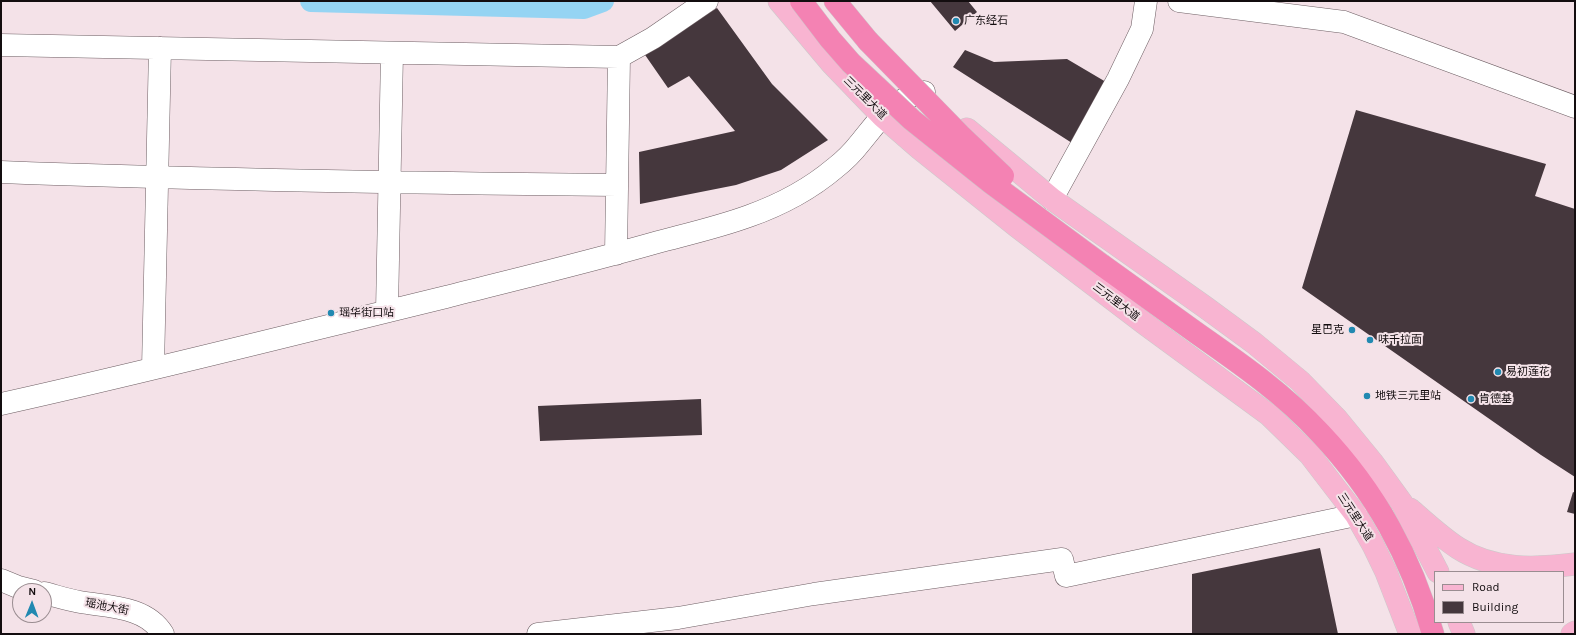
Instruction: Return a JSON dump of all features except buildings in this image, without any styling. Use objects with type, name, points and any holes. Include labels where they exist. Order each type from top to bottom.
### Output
[{"type":"highway","points":[[801,1],[830,39],[852,63],[907,115],[991,183],[1102,265],[1244,366],[1278,393],[1320,432],[1361,482],[1390,527],[1412,572],[1425,604],[1433,634]]},
{"type":"highway","points":[[835,1],[868,41],[960,135],[1102,265]]},
{"type":"main road","name":"三元里大道","points":[[779,1],[832,64],[882,116],[920,149],[1145,324],[1269,415],[1310,455],[1356,515],[1386,572],[1410,634]]},
{"type":"main road","points":[[838,1],[887,57],[924,92],[1052,199],[1205,307],[1254,343],[1300,381],[1337,419],[1373,463],[1402,503],[1437,571]]},
{"type":"main road","points":[[1402,503],[1458,548],[1484,560],[1515,568],[1549,567],[1575,564]]},
{"type":"main road","points":[[1459,623],[1463,634]]},
{"type":"street","points":[[1,45],[619,57],[653,38],[707,1]]},
{"type":"street","points":[[1052,199],[1118,79],[1139,36],[1142,29],[1146,1]]},
{"type":"street","points":[[1179,1],[1344,22],[1575,107]]},
{"type":"street","points":[[153,368],[160,48]]},
{"type":"street","points":[[387,311],[392,52]]},
{"type":"street","points":[[616,254],[619,57]]},
{"type":"street","points":[[1,404],[616,254],[746,217],[771,208],[795,196],[817,182],[836,167],[858,146],[882,116],[896,104],[912,95],[924,92]]},
{"type":"street","points":[[1,172],[157,178],[617,185]]},
{"type":"street","points":[[538,634],[678,618],[814,594],[1062,559],[1066,576],[1356,515]]},
{"type":"street","points":[[1,580],[12,585]]},
{"type":"street","name":"瑶池大街","points":[[52,596],[80,602],[124,608],[154,623],[163,634]]},
{"type":"waterway","points":[[311,1],[584,8],[603,1]]},
{"type":"place","name":"广东经石","points":[[956,21]]},
{"type":"place","name":"瑶华街口站","points":[[331,313]]},
{"type":"place","name":"星巴克","points":[[1352,330]]},
{"type":"place","name":"味千拉面","points":[[1370,340]]},
{"type":"place","name":"易初莲花","points":[[1498,372]]},
{"type":"place","name":"地铁三元里站","points":[[1367,396]]},
{"type":"place","name":"肯德基","points":[[1471,399]]}]
